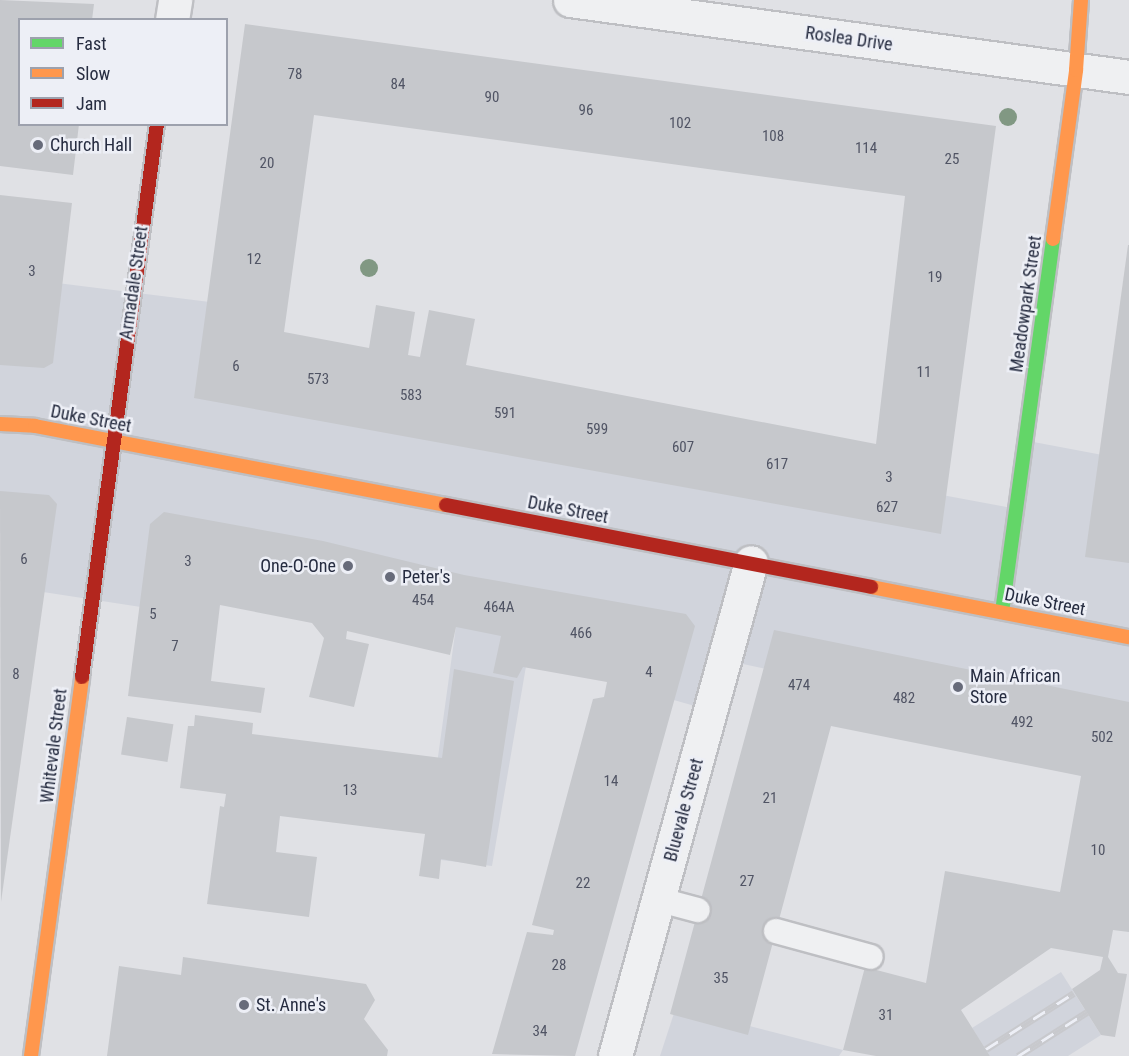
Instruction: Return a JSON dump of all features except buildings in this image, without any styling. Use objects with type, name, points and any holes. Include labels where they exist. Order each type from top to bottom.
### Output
[{"type":"street","points":[[172,18],[175,0]]},
{"type":"street","name":"Roslea Drive","points":[[570,0],[1129,77]]},
{"type":"street","name":"Meadowpark Street","points":[[1002,612],[1076,70],[1081,0]]},
{"type":"street","name":"Armadale Street","points":[[112,441],[157,126]]},
{"type":"street","name":"Duke Street","points":[[0,424],[112,441],[751,562],[1129,637]]},
{"type":"street","name":"Whitevale Street","points":[[31,1056],[112,441]]},
{"type":"street","name":"Bluevale Street","points":[[615,1056],[660,900],[751,562]]},
{"type":"lane","points":[[660,900],[699,910]]},
{"type":"lane","points":[[776,931],[871,957]]},
{"type":"shaded area","points":[[17,278],[250,307],[242,365],[1012,508],[1023,440],[1129,460],[1129,806],[1123,745],[729,661],[716,712],[642,691],[532,631],[492,866],[424,858],[458,612],[179,557],[180,613],[4,586],[10,534],[0,533],[0,314]]},
{"type":"shaded area","points":[[1061,972],[1101,1035],[1068,1056],[990,1056],[972,1028]]},
{"type":"shaded area","points":[[676,1007],[843,1050],[839,1056],[660,1056]]},
{"type":"railway","points":[[986,1049],[1074,993]]},
{"type":"railway","points":[[1018,1056],[1087,1012]]},
{"type":"traffic: fast","points":[[1002,612],[1053,239]]},
{"type":"traffic: slow","points":[[1053,239],[1076,70],[1081,0]]},
{"type":"traffic: slow","points":[[0,424],[35,426],[446,505]]},
{"type":"traffic: slow","points":[[871,587],[1129,637]]},
{"type":"traffic: slow","points":[[31,1056],[82,677]]},
{"type":"traffic: jam","points":[[82,677],[157,126]]},
{"type":"traffic: jam","points":[[446,505],[871,587]]},
{"type":"place","name":"Church Hall","points":[[38,145]]},
{"type":"place","name":"One-O-One","points":[[348,566]]},
{"type":"place","name":"Peter's","points":[[390,577]]},
{"type":"place","name":"Main African Store","points":[[958,687]]},
{"type":"place","name":"St. Anne's","points":[[244,1005]]}]
